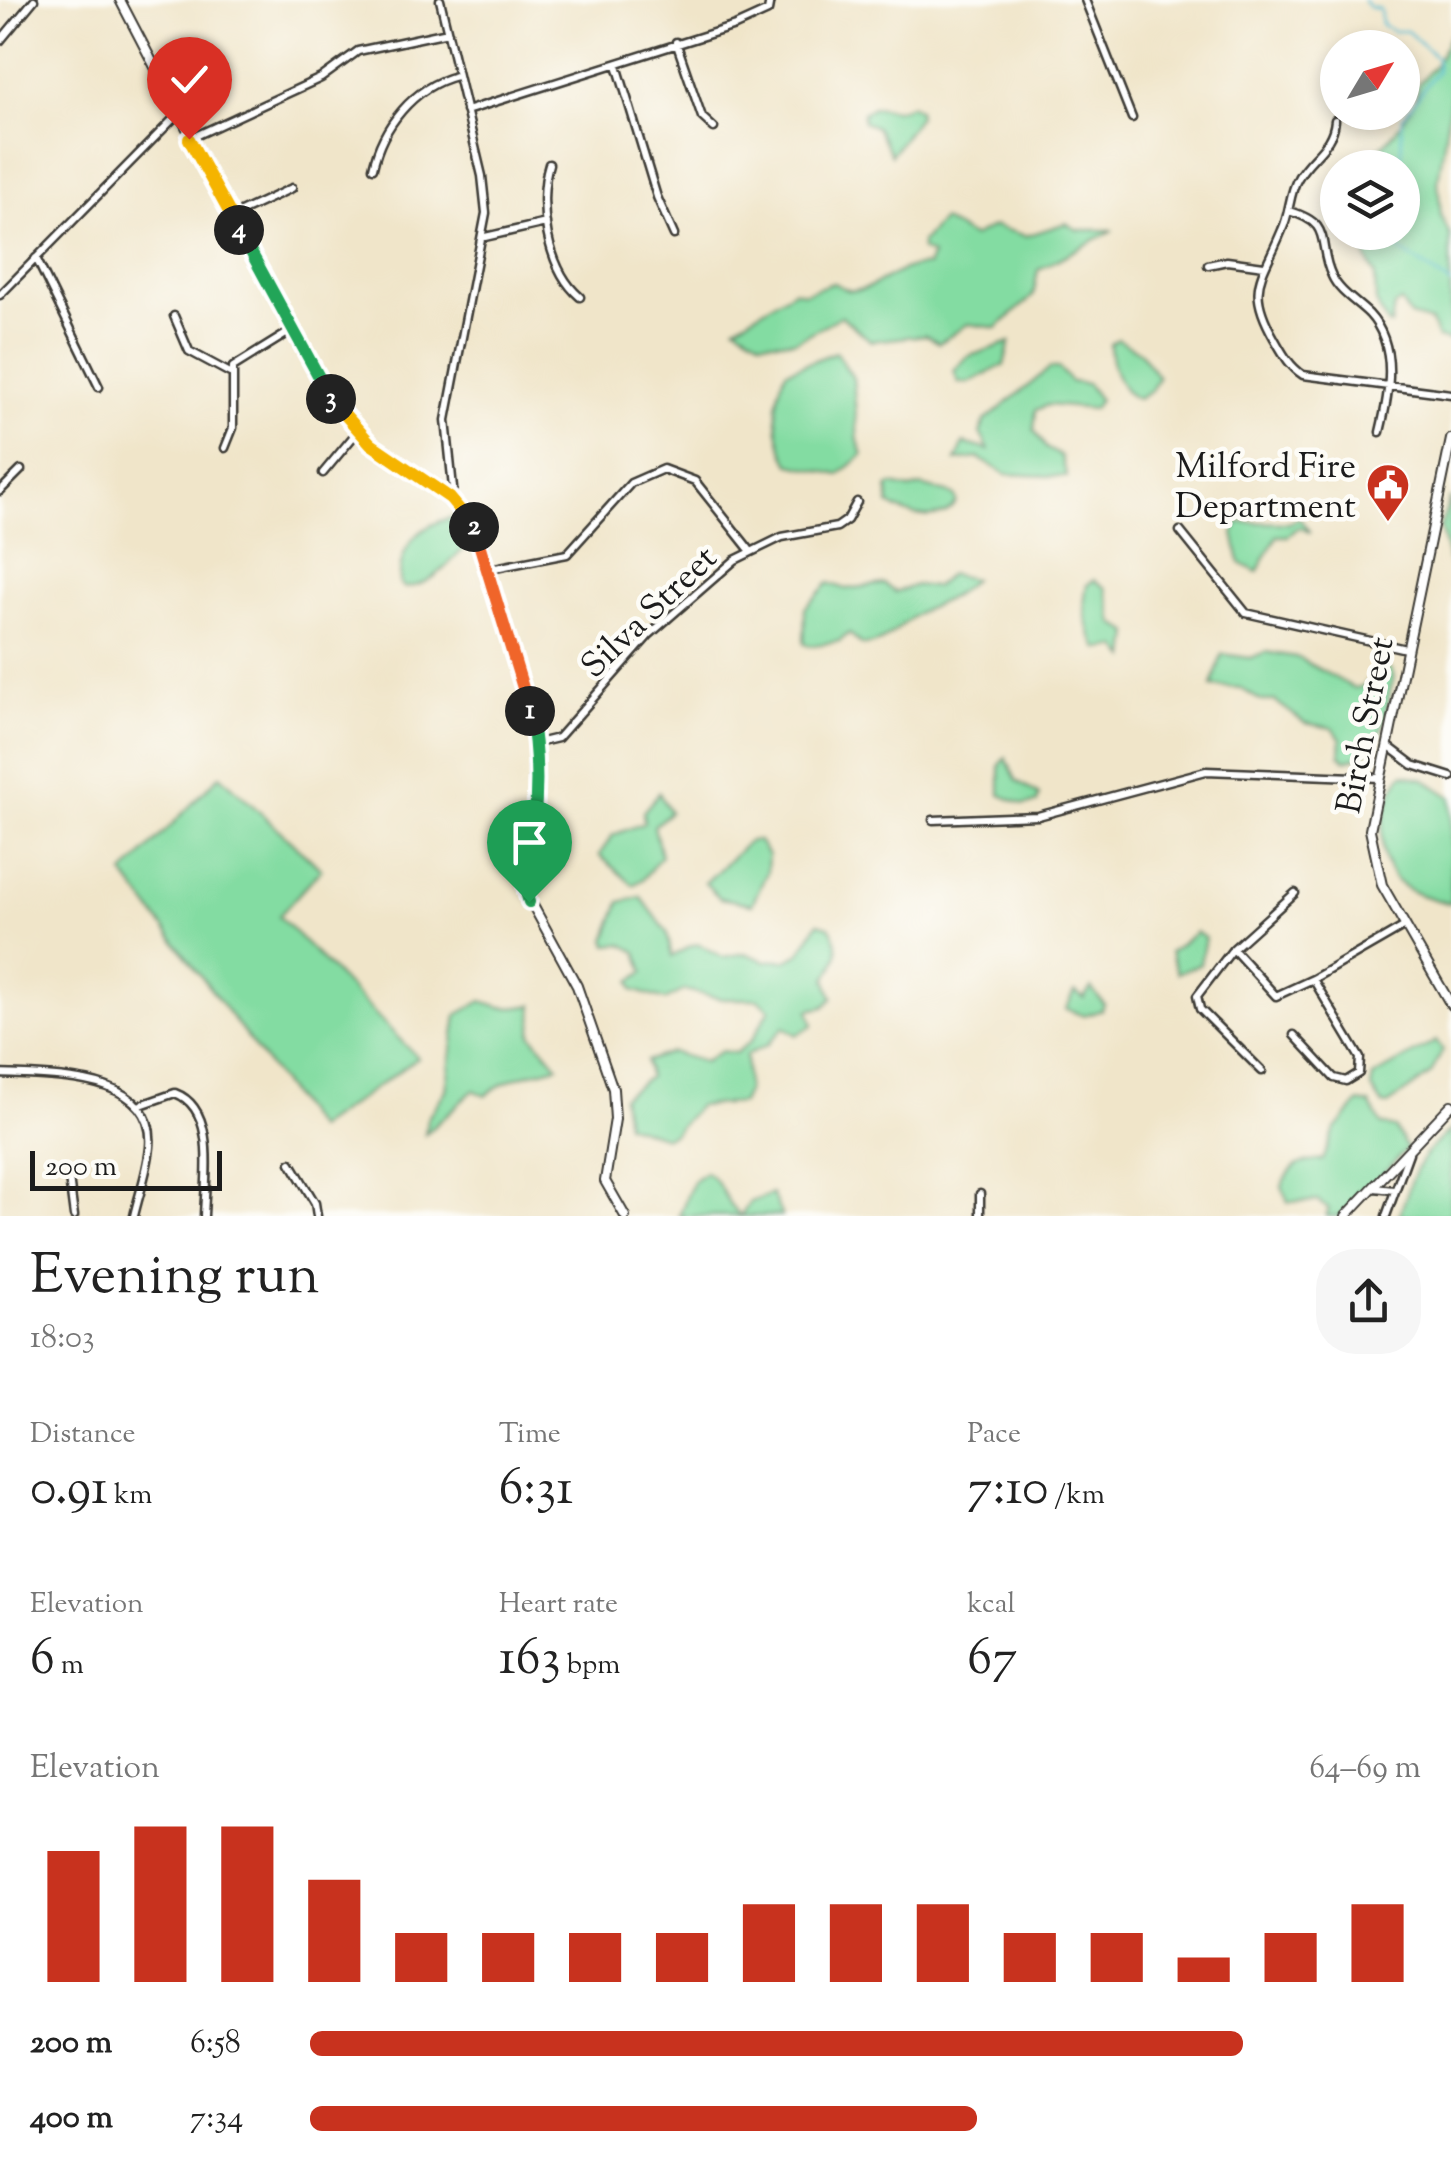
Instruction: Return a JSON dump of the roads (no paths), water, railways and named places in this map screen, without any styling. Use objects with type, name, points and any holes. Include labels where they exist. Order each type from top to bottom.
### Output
[{"type":"street","points":[[0,41],[34,0]]},
{"type":"street","points":[[120,0],[177,116],[318,380],[358,431],[387,457],[450,498],[473,526],[518,660],[534,744],[535,812],[524,860],[525,891],[577,986],[613,1089],[615,1119],[606,1156],[606,1180],[625,1216]]},
{"type":"street","points":[[440,0],[485,195],[485,238],[446,420],[454,488],[450,498]]},
{"type":"street","points":[[1085,0],[1132,118]]},
{"type":"street","points":[[466,111],[735,26],[770,4]]},
{"type":"street","points":[[189,139],[321,78],[358,51],[448,32]]},
{"type":"street","points":[[676,42],[702,116],[714,128]]},
{"type":"street","points":[[616,64],[657,197],[674,235]]},
{"type":"street","points":[[372,168],[384,130],[441,80],[456,76]]},
{"type":"street","points":[[0,296],[177,116]]},
{"type":"street","points":[[1332,130],[1329,142],[1298,177],[1290,211],[1264,266],[1255,299],[1294,369],[1318,380],[1451,394]]},
{"type":"street","points":[[549,164],[543,184],[546,223],[562,271],[580,297]]},
{"type":"street","points":[[230,216],[292,188]]},
{"type":"street","points":[[1290,211],[1304,215],[1321,230],[1333,280],[1380,329],[1390,388],[1380,432]]},
{"type":"street","points":[[485,238],[546,223]]},
{"type":"street","points":[[36,258],[99,387]]},
{"type":"street","points":[[1208,265],[1226,261],[1264,266]]},
{"type":"street","points":[[174,316],[189,351],[230,373]]},
{"type":"street","points":[[224,448],[234,412],[230,373],[241,358],[291,331]]},
{"type":"street","points":[[324,472],[358,431]]},
{"type":"street","name":"Birch Street","points":[[1451,440],[1370,830],[1373,859],[1386,894],[1451,1005]]},
{"type":"street","points":[[490,569],[568,554],[631,484],[663,469],[695,481],[749,549]]},
{"type":"street","points":[[0,490],[21,470]]},
{"type":"street","name":"Silva Street","points":[[534,744],[558,738],[665,618],[749,549],[782,536],[837,527],[847,520],[856,502]]},
{"type":"street","points":[[1180,531],[1246,613],[1406,649]]},
{"type":"street","points":[[1387,746],[1413,764],[1451,776]]},
{"type":"street","points":[[932,820],[1038,816],[1206,771],[1380,778]]},
{"type":"street","points":[[1262,1071],[1196,1000],[1233,948],[1295,893]]},
{"type":"street","points":[[1233,948],[1276,996],[1405,926]]},
{"type":"street","points":[[1294,1036],[1334,1078],[1346,1081],[1359,1074],[1360,1058],[1313,979]]},
{"type":"street","points":[[0,1074],[110,1086],[138,1106],[150,1133],[150,1148],[134,1216]]},
{"type":"street","points":[[138,1106],[176,1093],[191,1100],[197,1110],[206,1161],[204,1216]]},
{"type":"street","points":[[1346,1216],[1451,1105]]},
{"type":"street","points":[[1386,1216],[1408,1153]]},
{"type":"street","points":[[291,1162],[315,1203],[317,1216]]},
{"type":"street","points":[[69,1178],[74,1216]]},
{"type":"street","points":[[1374,1188],[1394,1190]]},
{"type":"street","points":[[980,1194],[980,1216]]},
{"type":"waterway","points":[[1364,0],[1369,7],[1380,9],[1382,25],[1393,31],[1407,31],[1437,58],[1437,71],[1402,118],[1401,150]]},
{"type":"waterway","points":[[1399,250],[1451,284]]},
{"type":"place","name":"Milford Fire Department","points":[[1388,523]]}]
